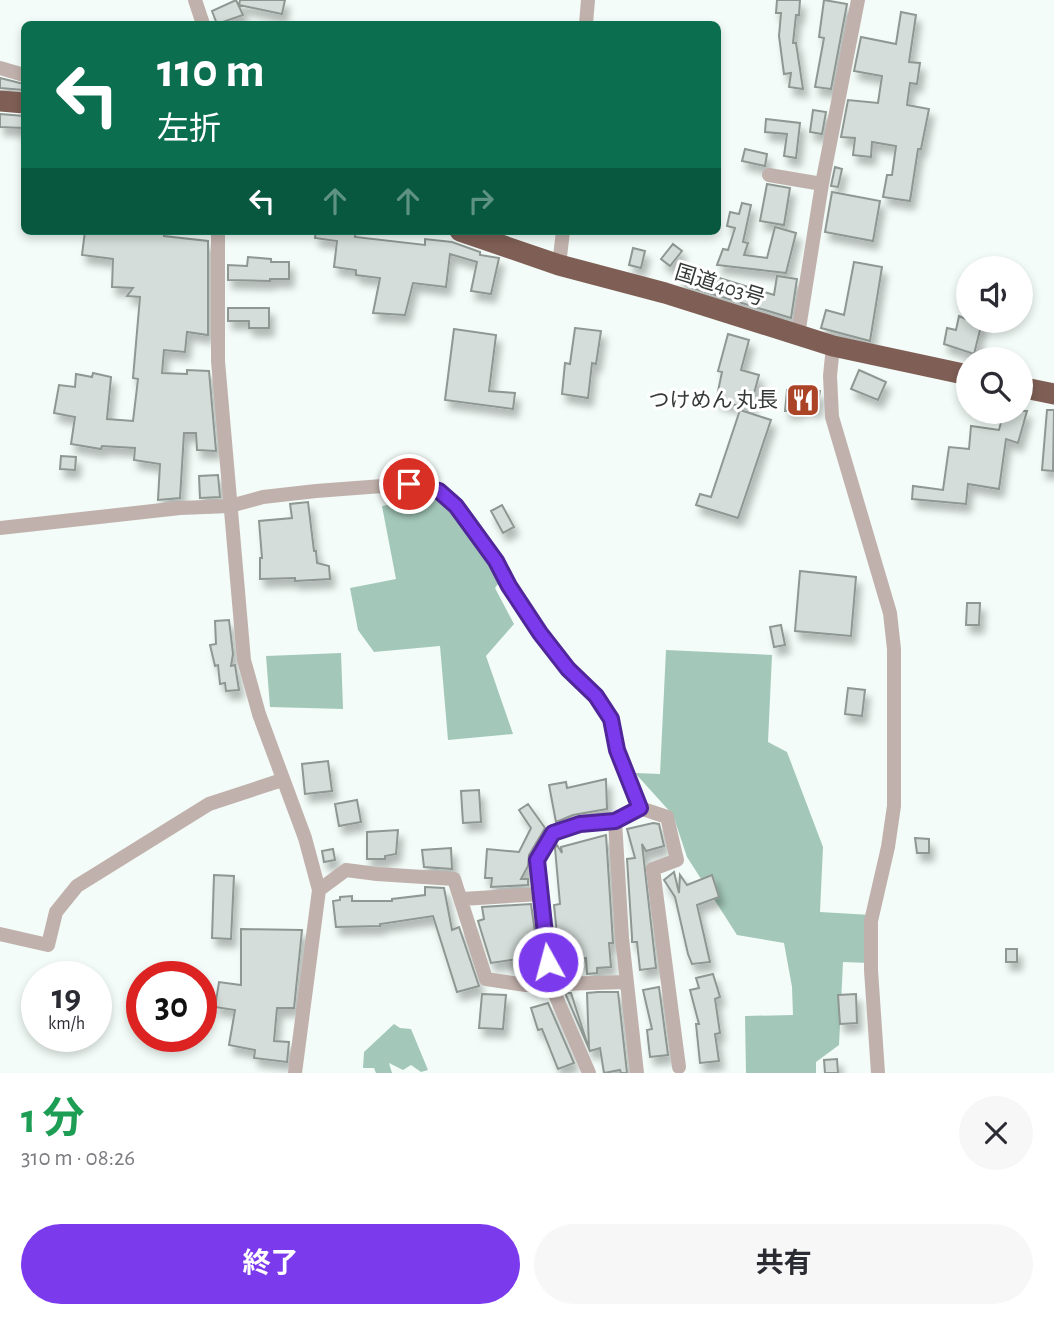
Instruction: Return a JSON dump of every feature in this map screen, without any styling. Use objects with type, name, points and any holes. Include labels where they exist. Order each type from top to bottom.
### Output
[{"type":"highway","points":[[0,101],[21,103]]},
{"type":"highway","name":"国道403号","points":[[472,235],[559,265],[665,293],[833,346],[956,372]]},
{"type":"highway","points":[[1033,390],[1054,394]]},
{"type":"street","points":[[195,0],[202,21]]},
{"type":"street","points":[[586,21],[589,0]]},
{"type":"street","points":[[798,335],[822,184],[858,0]]},
{"type":"street","points":[[0,68],[21,74]]},
{"type":"street","points":[[769,174],[822,184]]},
{"type":"street","points":[[218,235],[218,361],[244,660],[259,715],[305,838],[319,890],[295,1073]]},
{"type":"street","points":[[559,265],[563,235]]},
{"type":"street","points":[[833,346],[830,376],[832,417],[890,612],[894,649],[894,806],[888,848],[871,921],[870,970],[878,1073]]},
{"type":"street","points":[[0,528],[180,508],[230,506],[264,497],[341,489],[409,484],[439,491],[456,506],[496,561],[540,633],[568,669],[596,696],[611,719],[617,750],[640,808]]},
{"type":"street","points":[[0,934],[48,945],[56,912],[77,886],[209,803],[282,780]]},
{"type":"street","points":[[589,1073],[551,985],[537,860],[553,833],[580,824],[615,821],[640,808],[667,817],[677,860],[653,869],[678,1067]]},
{"type":"street","points":[[615,821],[617,882],[637,1073]]},
{"type":"street","points":[[319,890],[346,870],[454,879],[486,979],[526,985],[626,982]]},
{"type":"street","points":[[462,898],[540,894]]},
{"type":"green space","points":[[451,493],[478,523],[501,580],[495,588],[514,624],[486,656],[513,734],[448,740],[440,646],[374,652],[358,630],[350,588],[396,579],[382,506]]},
{"type":"green space","points":[[666,650],[772,655],[768,742],[787,752],[823,847],[820,912],[871,915],[869,963],[843,962],[839,1045],[816,1062],[816,1073],[746,1073],[745,1016],[793,1015],[792,987],[784,943],[737,935],[687,857],[673,815],[635,773],[660,774]]},
{"type":"green space","points":[[341,653],[343,709],[270,707],[266,656]]},
{"type":"green space","points":[[394,1024],[400,1028],[411,1029],[428,1070],[421,1072],[411,1065],[403,1070],[389,1063],[392,1073],[376,1073],[374,1068],[363,1068],[364,1052]]},
{"type":"building","points":[[236,0],[243,15],[226,21],[216,21],[212,11]]},
{"type":"building","points":[[240,0],[285,0],[282,14],[239,5]]},
{"type":"building","points":[[777,0],[800,0],[793,43],[796,43],[803,89],[789,87],[791,73],[784,74],[779,36],[781,13],[776,13]]},
{"type":"building","points":[[824,0],[847,4],[831,89],[815,87],[824,38],[819,37]]},
{"type":"building","points":[[901,12],[916,15],[909,62],[920,63],[917,84],[910,83],[907,105],[929,109],[921,149],[918,149],[910,201],[883,197],[887,175],[892,175],[896,146],[872,142],[871,157],[853,155],[855,138],[841,137],[848,100],[878,103],[882,76],[854,71],[861,37],[896,44]]},
{"type":"building","points":[[0,78],[21,83],[21,90],[0,88]]},
{"type":"building","points":[[813,110],[826,112],[822,134],[810,132]]},
{"type":"building","points":[[0,114],[21,116],[21,128],[0,127]]},
{"type":"building","points":[[766,119],[800,123],[796,158],[784,156],[787,134],[765,132]]},
{"type":"building","points":[[745,149],[767,154],[765,166],[742,161]]},
{"type":"building","points":[[835,167],[842,169],[838,187],[831,186]]},
{"type":"building","points":[[767,184],[790,188],[784,225],[760,221]]},
{"type":"building","points":[[832,192],[880,201],[873,241],[825,232]]},
{"type":"building","points":[[742,203],[751,205],[743,242],[748,243],[744,255],[767,258],[775,227],[796,233],[786,273],[717,265],[723,249],[728,250],[735,228],[727,226],[730,212],[739,214]]},
{"type":"building","points":[[84,235],[164,235],[208,241],[208,335],[187,332],[185,352],[164,350],[162,373],[209,371],[216,451],[197,450],[196,433],[184,433],[180,498],[158,500],[160,464],[134,460],[135,448],[102,446],[101,449],[71,444],[75,417],[54,413],[59,385],[75,387],[76,374],[92,377],[93,373],[111,377],[107,419],[133,421],[138,379],[133,378],[140,297],[127,296],[133,288],[112,287],[113,259],[82,255]]},
{"type":"building","points":[[315,235],[355,235],[425,245],[425,239],[452,242],[480,252],[480,255],[499,258],[491,294],[471,291],[477,262],[450,254],[446,287],[413,283],[405,315],[373,313],[380,278],[356,275],[356,270],[334,267],[337,241],[315,238]]},
{"type":"building","points":[[673,244],[682,251],[670,266],[661,259]]},
{"type":"building","points":[[633,248],[645,251],[641,268],[629,265]]},
{"type":"building","points":[[248,257],[271,259],[271,262],[289,262],[289,279],[228,280],[228,265],[247,266]]},
{"type":"building","points":[[854,262],[882,267],[870,341],[821,328],[826,310],[844,315]]},
{"type":"building","points":[[683,271],[698,277],[699,274],[712,279],[713,276],[774,295],[777,276],[797,279],[791,318],[679,282]]},
{"type":"building","points":[[228,308],[269,308],[269,328],[249,328],[249,321],[228,321]]},
{"type":"building","points":[[575,328],[601,331],[596,364],[592,363],[588,398],[562,394],[565,363],[570,364]]},
{"type":"building","points":[[947,328],[956,330],[956,333],[979,333],[976,347],[956,348],[944,344]]},
{"type":"building","points":[[454,329],[496,335],[489,391],[515,393],[513,409],[445,400]]},
{"type":"building","points":[[728,334],[749,340],[741,370],[759,375],[750,408],[716,401],[722,372],[718,371]]},
{"type":"building","points":[[859,370],[886,382],[878,400],[851,389]]},
{"type":"building","points":[[787,390],[820,391],[817,409],[799,408],[799,411],[785,411]]},
{"type":"building","points":[[740,410],[771,420],[738,518],[696,505],[700,494],[711,497]]},
{"type":"building","points":[[1047,410],[1054,410],[1053,471],[1042,470]]},
{"type":"building","points":[[1001,424],[1023,424],[1018,443],[1006,439],[999,489],[968,484],[966,504],[912,499],[913,486],[943,490],[949,447],[969,449],[971,426],[999,430]]},
{"type":"building","points":[[61,456],[76,457],[75,470],[60,469]]},
{"type":"building","points":[[218,475],[220,497],[200,498],[199,476]]},
{"type":"building","points":[[308,502],[317,563],[329,566],[330,579],[260,579],[262,558],[259,521],[292,518],[290,504]]},
{"type":"building","points":[[502,505],[514,527],[503,533],[491,511]]},
{"type":"building","points":[[800,571],[856,577],[851,636],[795,631]]},
{"type":"building","points":[[967,603],[980,603],[979,625],[966,625]]},
{"type":"building","points":[[229,620],[233,654],[231,666],[235,665],[239,690],[226,691],[225,683],[220,684],[218,665],[215,666],[210,645],[216,644],[215,621]]},
{"type":"building","points":[[781,625],[785,645],[774,647],[770,627]]},
{"type":"building","points":[[848,688],[865,690],[862,716],[845,714]]},
{"type":"building","points":[[328,761],[332,791],[305,794],[302,764]]},
{"type":"building","points":[[606,779],[607,809],[573,815],[556,822],[549,785],[566,782],[567,788]]},
{"type":"building","points":[[479,790],[481,822],[463,823],[461,791]]},
{"type":"building","points":[[357,800],[361,822],[339,826],[335,804]]},
{"type":"building","points":[[528,804],[545,828],[529,855],[528,866],[521,879],[528,879],[528,885],[491,887],[492,878],[485,878],[487,849],[519,852],[531,828],[519,810]]},
{"type":"building","points":[[659,824],[664,846],[646,851],[642,844],[656,968],[640,970],[637,942],[632,942],[627,859],[635,858],[627,829]]},
{"type":"building","points":[[398,830],[396,854],[385,856],[385,859],[367,859],[367,832]]},
{"type":"building","points":[[606,835],[613,943],[609,943],[611,967],[597,968],[597,973],[587,974],[586,958],[565,960],[563,933],[557,934],[554,905],[560,904],[555,848],[557,845],[562,853],[561,847]]},
{"type":"building","points":[[915,838],[929,839],[929,853],[917,853]]},
{"type":"building","points":[[451,848],[452,869],[424,867],[422,850]]},
{"type":"building","points":[[333,849],[335,860],[324,862],[322,851]]},
{"type":"building","points":[[674,872],[679,893],[680,875],[687,885],[712,875],[719,897],[697,905],[710,962],[692,964],[688,954],[675,897],[664,880]]},
{"type":"building","points":[[214,875],[234,876],[231,939],[212,938]]},
{"type":"building","points":[[425,887],[444,888],[452,930],[459,927],[479,986],[457,992],[433,916],[380,926],[336,927],[333,901],[340,900],[340,897],[352,896],[352,901],[392,901],[425,895]]},
{"type":"building","points":[[531,904],[540,975],[520,974],[518,959],[491,963],[478,921],[484,919],[482,907]]},
{"type":"building","points":[[241,929],[302,930],[294,1008],[277,1008],[274,1041],[289,1042],[287,1062],[254,1058],[255,1050],[229,1045],[235,1010],[217,1007],[219,982],[241,985]]},
{"type":"building","points":[[1006,949],[1017,949],[1017,962],[1006,962]]},
{"type":"building","points":[[713,974],[720,997],[715,999],[720,1033],[715,1034],[719,1061],[700,1063],[696,1024],[699,1024],[690,990],[699,988],[696,978]]},
{"type":"building","points":[[659,987],[668,1055],[650,1057],[647,1030],[652,1029],[643,990]]},
{"type":"building","points":[[618,992],[627,1073],[621,1073],[620,1070],[604,1073],[600,1048],[589,1049],[587,993]]},
{"type":"building","points":[[565,993],[571,993],[589,1048]]},
{"type":"building","points":[[482,994],[506,995],[503,1029],[479,1028]]},
{"type":"building","points":[[856,994],[857,1023],[840,1024],[838,995]]},
{"type":"building","points":[[548,1003],[574,1063],[558,1069],[542,1029],[538,1030],[531,1008]]},
{"type":"building","points":[[837,1059],[838,1073],[825,1073],[824,1060]]},
{"type":"place","name":"つけめん 丸長","points":[[803,400]]},
{"type":"route","points":[[409,484],[439,491],[456,506],[496,561],[540,633],[568,669],[596,696],[611,719],[617,750],[640,808],[615,821],[580,824],[553,833],[537,860],[548,962]]}]
